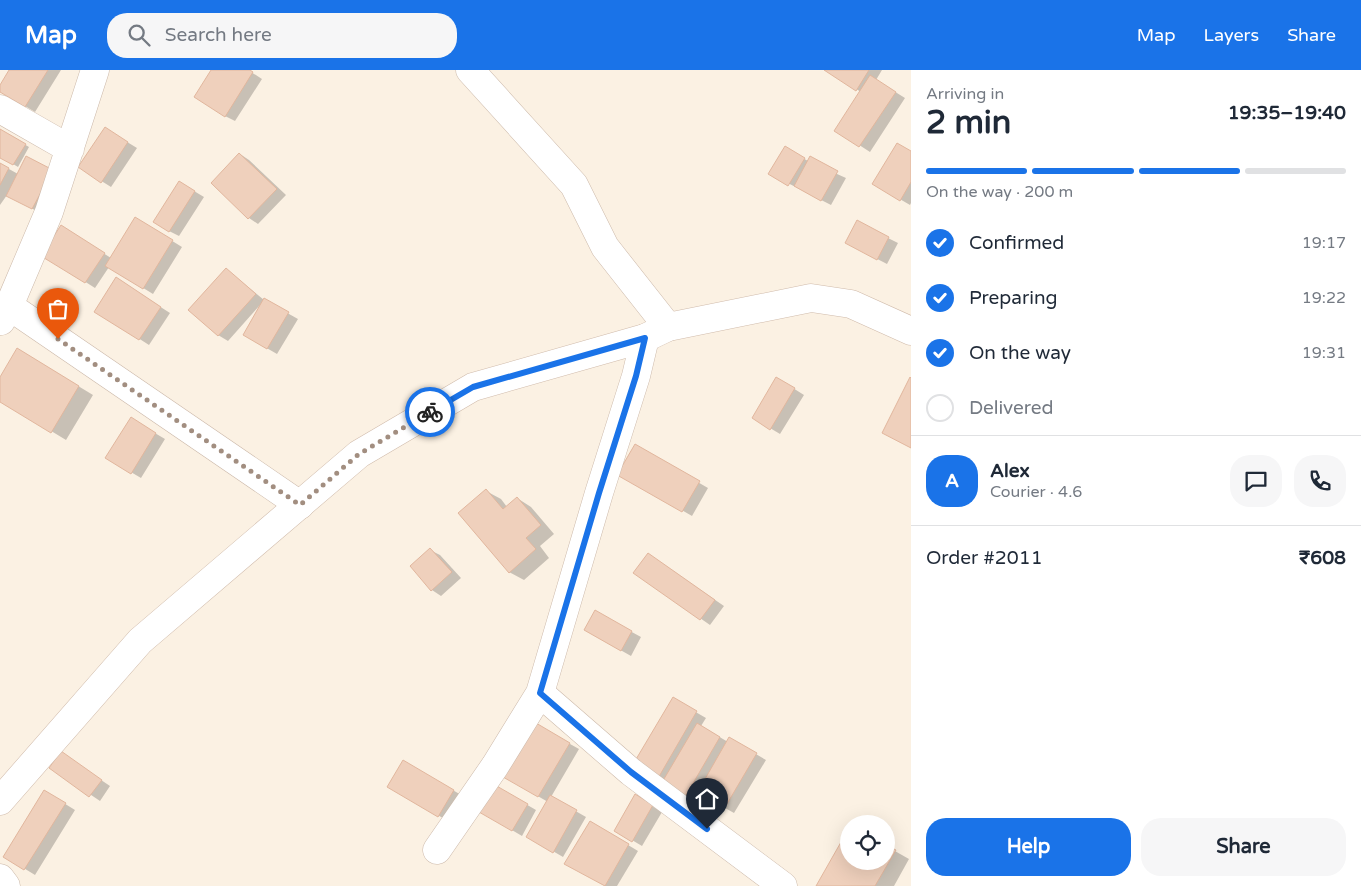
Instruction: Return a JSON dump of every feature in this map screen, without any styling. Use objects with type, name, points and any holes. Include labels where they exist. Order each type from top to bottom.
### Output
[{"type":"street","points":[[95,70],[48,212],[5,314],[300,505]]},
{"type":"street","points":[[470,70],[574,185],[605,247],[656,332]]},
{"type":"street","points":[[0,109],[70,149]]},
{"type":"street","points":[[0,801],[140,640],[359,454],[473,387],[656,332],[811,298],[851,304],[911,330]]},
{"type":"street","points":[[437,850],[495,766],[540,693],[599,493],[636,376],[656,332]]},
{"type":"street","points":[[540,693],[631,772],[783,886]]},
{"type":"street","points":[[0,878],[6,886]]},
{"type":"building","points":[[9,70],[48,70],[25,107],[0,92],[0,85]]},
{"type":"building","points":[[211,70],[250,70],[253,72],[225,117],[194,97]]},
{"type":"building","points":[[824,70],[869,70],[856,91]]},
{"type":"building","points":[[870,75],[896,92],[859,147],[834,131]]},
{"type":"building","points":[[105,127],[128,142],[101,183],[78,167]]},
{"type":"building","points":[[0,129],[26,144],[13,165],[0,158]]},
{"type":"building","points":[[897,143],[911,151],[911,182],[900,201],[872,184]]},
{"type":"building","points":[[785,146],[805,158],[788,186],[768,174]]},
{"type":"building","points":[[239,153],[277,189],[248,219],[211,183]]},
{"type":"building","points":[[26,156],[53,170],[32,209],[6,196]]},
{"type":"building","points":[[810,156],[838,171],[821,201],[794,186]]},
{"type":"building","points":[[0,163],[9,168],[0,185]]},
{"type":"building","points":[[179,181],[195,191],[169,232],[153,222]]},
{"type":"building","points":[[135,217],[173,240],[143,289],[105,266]]},
{"type":"building","points":[[857,220],[889,237],[877,260],[845,243]]},
{"type":"building","points":[[61,225],[105,253],[85,283],[41,256]]},
{"type":"building","points":[[226,268],[256,294],[218,336],[188,310]]},
{"type":"building","points":[[116,277],[161,307],[139,340],[94,312]]},
{"type":"building","points":[[264,298],[289,312],[267,349],[243,335]]},
{"type":"building","points":[[17,348],[79,386],[51,433],[0,402],[0,377]]},
{"type":"building","points":[[776,377],[795,388],[770,430],[752,418]]},
{"type":"building","points":[[911,378],[911,448],[882,433]]},
{"type":"building","points":[[131,417],[156,433],[131,474],[105,458]]},
{"type":"building","points":[[635,444],[700,481],[682,512],[617,475]]},
{"type":"building","points":[[486,489],[503,509],[517,497],[541,525],[526,538],[536,549],[509,573],[458,513]]},
{"type":"building","points":[[430,548],[452,572],[431,591],[410,566]]},
{"type":"building","points":[[648,553],[715,600],[700,620],[633,573]]},
{"type":"building","points":[[595,610],[632,631],[621,651],[584,630]]},
{"type":"building","points":[[673,697],[697,711],[657,780],[632,766]]},
{"type":"building","points":[[536,723],[570,743],[538,797],[503,777]]},
{"type":"building","points":[[697,723],[720,737],[685,797],[661,784]]},
{"type":"building","points":[[729,737],[757,753],[724,809],[697,793]]},
{"type":"building","points":[[61,751],[102,780],[89,797],[49,768]]},
{"type":"building","points":[[403,760],[454,790],[438,817],[387,787]]},
{"type":"building","points":[[488,781],[528,804],[512,831],[472,808]]},
{"type":"building","points":[[44,790],[66,803],[24,870],[3,857]]},
{"type":"building","points":[[635,794],[653,805],[632,842],[614,831]]},
{"type":"building","points":[[550,795],[577,810],[553,853],[526,837]]},
{"type":"building","points":[[590,821],[629,844],[605,886],[564,864]]},
{"type":"building","points":[[840,844],[840,870],[884,870],[875,886],[816,886]]},
{"type":"way so far","points":[[58,339],[300,505],[359,454],[430,412]]},
{"type":"route","points":[[430,412],[473,387],[645,338],[636,376],[599,493],[540,693],[631,772],[707,829]]}]
